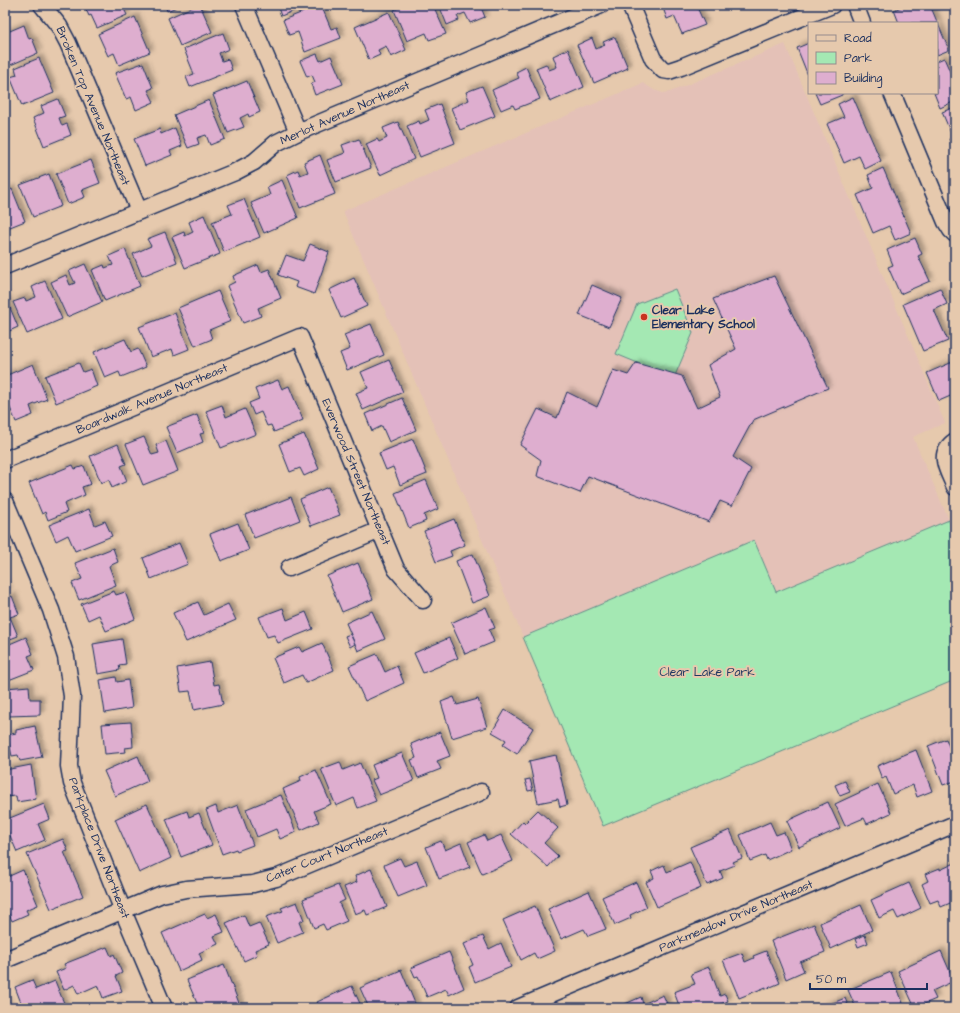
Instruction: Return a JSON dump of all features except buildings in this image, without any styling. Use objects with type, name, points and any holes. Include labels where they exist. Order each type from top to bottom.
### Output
[{"type":"street","name":"Broken Top Avenue Northeast","points":[[42,5],[59,26],[68,43],[139,211]]},
{"type":"street","points":[[244,5],[298,132]]},
{"type":"street","name":"Merlot Avenue Northeast","points":[[5,266],[235,172],[254,162],[276,143],[298,132],[601,5]]},
{"type":"street","points":[[630,5],[653,59],[663,70],[681,67],[832,5]]},
{"type":"street","points":[[855,5],[862,22]]},
{"type":"street","points":[[892,94],[946,222],[955,234]]},
{"type":"street","name":"Boardwalk Avenue Northeast","points":[[5,460],[300,338]]},
{"type":"street","name":"Everwood Street Northeast","points":[[300,338],[396,569],[423,600]]},
{"type":"street","points":[[950,446],[944,458],[955,487]]},
{"type":"street","name":"Parkplace Drive Northeast","points":[[5,501],[58,630],[66,657],[70,679],[71,711],[69,766],[72,783],[123,911],[164,1008]]},
{"type":"street","points":[[288,568],[380,530]]},
{"type":"street","name":"Cater Court Northeast","points":[[5,960],[162,894],[186,889],[253,884],[276,878],[481,792]]},
{"type":"street","name":"Parkmeadow Drive Northeast","points":[[518,1008],[955,824]]},
{"type":"shaded area","name":"Clear Lake Elementary School","points":[[785,44],[945,423],[913,437],[949,520],[776,592],[754,541],[523,637],[343,211],[643,83],[654,90],[663,93],[670,92]]},
{"type":"green space","points":[[675,289],[693,333],[674,378],[616,354],[637,304]]},
{"type":"green space","name":"Clear Lake Park","points":[[949,520],[955,536],[955,680],[603,826],[523,637],[754,540],[776,592]]},
{"type":"place","name":"Clear Lake Elementary School","points":[[644,317]]}]
